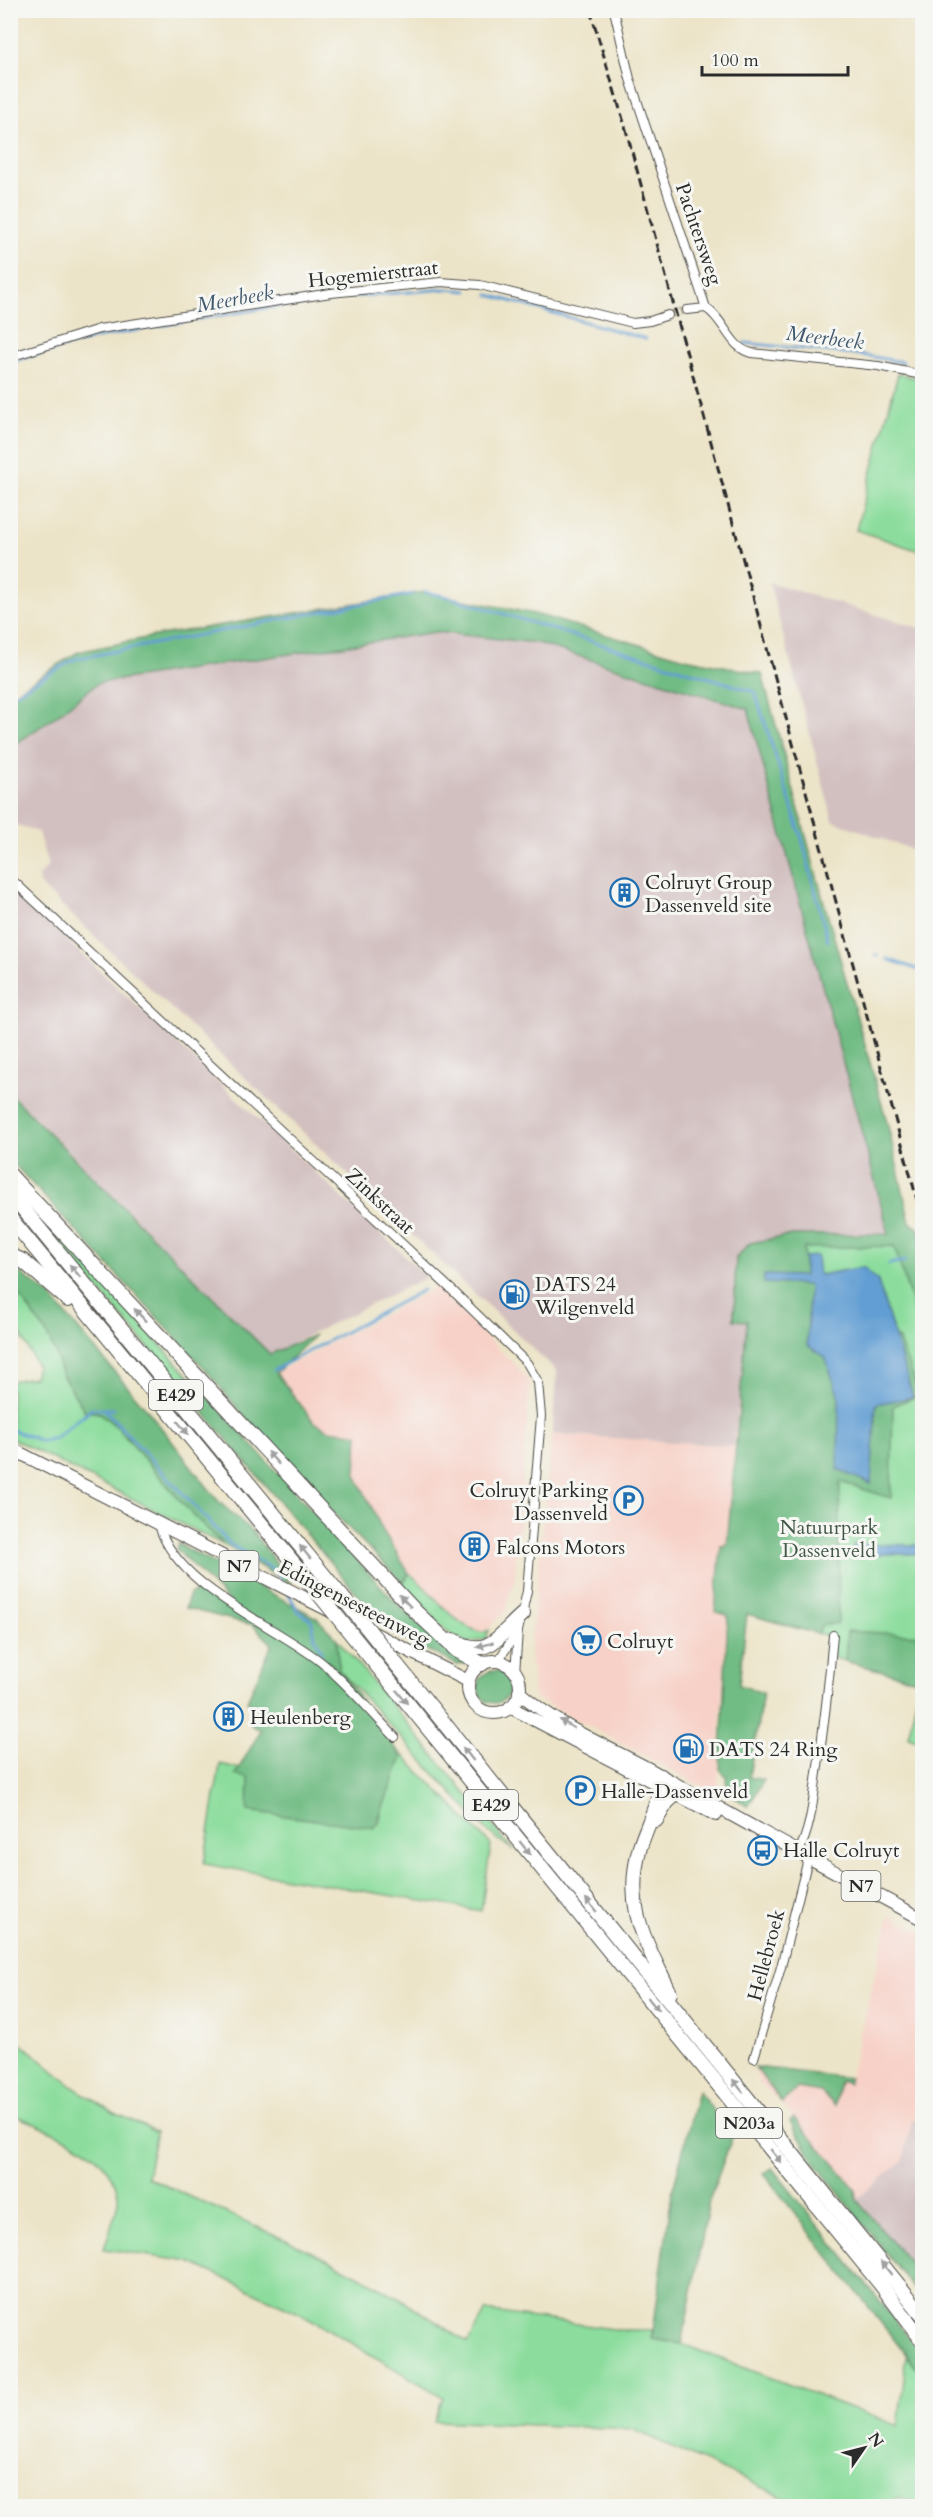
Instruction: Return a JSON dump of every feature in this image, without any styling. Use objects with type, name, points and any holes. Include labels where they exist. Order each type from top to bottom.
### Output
[{"type":"highway","points":[[10,1175],[416,1612],[456,1650],[482,1664]]},
{"type":"highway","name":"E429","points":[[10,1193],[396,1665],[622,1955]]},
{"type":"highway","name":"E429","points":[[10,1218],[365,1651],[622,1955]]},
{"type":"highway","points":[[10,1255],[23,1261],[93,1318]]},
{"type":"highway","points":[[438,1633],[463,1646],[474,1648],[485,1646],[494,1643],[523,1614]]},
{"type":"highway","points":[[661,1782],[640,1848],[635,1873],[638,1919],[644,1941],[679,2014]]},
{"type":"highway","points":[[640,1848],[667,1802],[675,1795]]},
{"type":"highway","name":"N203a","points":[[622,1955],[679,2014],[922,2314]]},
{"type":"highway","name":"N203a","points":[[622,1955],[922,2340]]},
{"type":"main road","name":"Edingensesteenweg","points":[[10,1449],[468,1681]]},
{"type":"main road","points":[[498,1661],[515,1672],[519,1692],[510,1707],[495,1713],[480,1709],[470,1697],[468,1681],[471,1674],[482,1664],[498,1661]]},
{"type":"main road","name":"N7","points":[[519,1692],[531,1702],[661,1782],[675,1795],[782,1849],[803,1856]]},
{"type":"main road","name":"N7","points":[[510,1707],[661,1782],[922,1919]]},
{"type":"street","name":"Pachtersweg","points":[[614,10],[630,79],[706,308],[718,317],[739,348],[744,352],[878,366],[922,375]]},
{"type":"street","name":"Hogemierstraat","points":[[10,357],[99,329],[331,293],[441,282],[480,285],[633,323],[650,321],[668,315]]},
{"type":"street","points":[[687,310],[706,308]]},
{"type":"street","name":"Zinkstraat","points":[[10,878],[455,1293],[527,1364],[538,1382],[542,1416],[523,1614],[518,1631],[515,1672]]},
{"type":"street","points":[[159,1525],[173,1555],[209,1589],[319,1660],[395,1737]]},
{"type":"street","name":"Zinkstraat","points":[[498,1661],[518,1631]]},
{"type":"street","name":"Hellebroek","points":[[754,2058],[781,1967],[807,1835],[828,1700],[833,1635]]},
{"type":"shaded area","points":[[769,582],[922,629],[922,853],[833,821]]},
{"type":"shaded area","points":[[436,632],[537,643],[748,709],[889,1234],[793,1235],[735,1320],[747,1321],[734,1446],[552,1434],[557,1371],[38,883],[40,881],[37,878],[48,866],[38,832],[17,825],[11,831],[11,747],[98,683]]},
{"type":"shaded area","points":[[10,887],[427,1277],[270,1354],[11,1093]]},
{"type":"shaded area","points":[[436,1287],[522,1372],[530,1384],[514,1588],[511,1588],[505,1612],[483,1633],[458,1623],[409,1573],[383,1531],[356,1475],[358,1435],[329,1430],[314,1422],[275,1373]]},
{"type":"shaded area","points":[[552,1434],[734,1446],[727,1545],[721,1546],[716,1612],[728,1614],[720,1723],[718,1795],[534,1697],[530,1650]]},
{"type":"shaded area","points":[[890,1915],[922,1932],[922,2122],[912,2119],[903,2161],[856,2199],[782,2103],[759,2084],[755,2067],[849,2078]]},
{"type":"shaded area","points":[[912,2119],[922,2122],[922,2277],[856,2199],[903,2161]]},
{"type":"green space","points":[[898,374],[922,379],[922,552],[856,530]]},
{"type":"green space","points":[[425,592],[535,614],[685,658],[762,674],[887,1122],[910,1222],[919,1229],[922,1244],[922,1336],[894,1246],[804,1248],[805,1277],[886,1344],[898,1338],[920,1395],[893,1406],[891,1498],[840,1482],[838,1623],[821,1626],[818,1634],[747,1614],[739,1685],[763,1693],[749,1777],[764,1780],[748,1807],[727,1791],[726,1776],[720,1769],[728,1615],[715,1612],[721,1546],[727,1545],[747,1321],[734,1320],[736,1258],[750,1243],[793,1235],[889,1234],[748,709],[537,643],[436,632],[98,683],[11,747],[11,695],[78,652],[160,635]]},
{"type":"green space","points":[[10,1094],[270,1354],[315,1335],[276,1373],[314,1422],[329,1430],[358,1434],[356,1475],[383,1531],[409,1573],[403,1583],[272,1450],[207,1371],[11,1161]]},
{"type":"green space","points":[[58,1233],[190,1377],[179,1383],[54,1238]]},
{"type":"green space","name":"Natuurpark Dassenveld","points":[[793,1235],[894,1246],[922,1313],[922,1742],[908,1737],[920,1681],[834,1658],[828,1636],[747,1613],[754,1320],[734,1320],[736,1258],[750,1243]]},
{"type":"green space","points":[[10,1265],[49,1295],[149,1412],[219,1502],[253,1532],[292,1585],[224,1545],[192,1514],[118,1428],[100,1413],[85,1411],[61,1373],[55,1351],[44,1329],[11,1288]]},
{"type":"green space","points":[[10,1288],[18,1294],[44,1329],[55,1351],[61,1373],[85,1411],[100,1413],[118,1428],[192,1514],[224,1545],[11,1438],[11,1381],[34,1377],[37,1366],[11,1316]]},
{"type":"green space","points":[[190,1377],[399,1606],[467,1663],[458,1665],[389,1632],[179,1383]]},
{"type":"green space","points":[[178,1544],[316,1617],[337,1639],[339,1670],[402,1757],[375,1828],[248,1811],[249,1778],[235,1775],[261,1730],[251,1725],[259,1708],[247,1701],[272,1644],[253,1625],[185,1608],[190,1594],[200,1590],[241,1614],[176,1549]]},
{"type":"green space","points":[[409,1573],[461,1623],[483,1633],[489,1630],[486,1639],[467,1643],[447,1632],[402,1585]]},
{"type":"green space","points":[[847,1631],[922,1635],[922,1678],[920,1681],[845,1661]]},
{"type":"green space","points":[[337,1639],[513,1850],[487,1831],[339,1670]]},
{"type":"green space","points":[[494,1671],[505,1676],[510,1687],[505,1698],[494,1703],[483,1698],[478,1687],[483,1676]]},
{"type":"green space","points":[[395,1747],[491,1845],[481,1911],[204,1864],[220,1764],[256,1772],[253,1804],[379,1824]]},
{"type":"green space","points":[[10,2034],[73,2087],[113,2112],[156,2132],[147,2177],[344,2268],[396,2296],[468,2343],[486,2311],[620,2330],[653,2330],[652,2339],[682,2344],[898,2426],[907,2355],[922,2375],[922,2505],[898,2497],[887,2506],[804,2506],[632,2429],[434,2421],[443,2397],[309,2318],[190,2262],[104,2249],[118,2200],[112,2178],[90,2152],[11,2113]]},
{"type":"green space","points":[[755,2067],[849,2078],[849,2084],[840,2081],[835,2106],[821,2092],[797,2088],[782,2103]]},
{"type":"green space","points":[[698,2091],[733,2135],[709,2201],[682,2344],[652,2339],[672,2193]]},
{"type":"green space","points":[[794,2118],[855,2188],[856,2199],[922,2277],[922,2299],[815,2163],[790,2121]]},
{"type":"green space","points":[[772,2168],[922,2353],[922,2375],[764,2174]]},
{"type":"water","points":[[817,1256],[819,1275],[863,1267],[878,1281],[913,1397],[876,1404],[871,1484],[838,1470],[839,1397],[825,1357],[807,1345],[809,1285],[764,1283],[764,1275],[804,1276],[804,1257]]},
{"type":"water","points":[[853,1545],[922,1545],[922,1554],[854,1554]]},
{"type":"waterway","name":"Meerbeek","points":[[10,362],[96,338],[323,299],[446,289],[467,291]]},
{"type":"waterway","name":"Meerbeek","points":[[489,295],[646,339]]},
{"type":"waterway","name":"Meerbeek","points":[[745,343],[862,355],[903,362]]},
{"type":"waterway","name":"Meerbeek","points":[[915,364],[922,366]]},
{"type":"waterway","points":[[425,592],[449,597],[755,692],[802,839],[828,941]]},
{"type":"waterway","points":[[10,696],[75,659],[413,594]]},
{"type":"waterway","points":[[887,959],[922,971]]},
{"type":"waterway","points":[[889,1264],[905,1261]]},
{"type":"waterway","points":[[274,1370],[423,1290]]},
{"type":"waterway","points":[[10,1429],[41,1441],[55,1438],[91,1409],[114,1409]]},
{"type":"waterway","points":[[105,1410],[231,1545],[276,1571],[281,1580]]},
{"type":"waterway","points":[[289,1594],[298,1611],[311,1619],[315,1638],[322,1652]]},
{"type":"tunnel","points":[[668,315],[687,310]]},
{"type":"railway","points":[[590,10],[625,126],[922,1218]]},
{"type":"place","name":"Colruyt Group Dassenveld site","points":[[624,893]]},
{"type":"place","name":"DATS 24 Wilgenveld","points":[[514,1295]]},
{"type":"place","name":"Colruyt Parking Dassenveld","points":[[629,1501]]},
{"type":"place","name":"Falcons Motors","points":[[475,1547]]},
{"type":"place","name":"Colruyt","points":[[586,1641]]},
{"type":"place","name":"Heulenberg","points":[[229,1717]]},
{"type":"place","name":"DATS 24 Ring","points":[[688,1749]]},
{"type":"place","name":"Halle-Dassenveld","points":[[580,1791]]},
{"type":"place","name":"Halle Colruyt","points":[[762,1850]]}]
